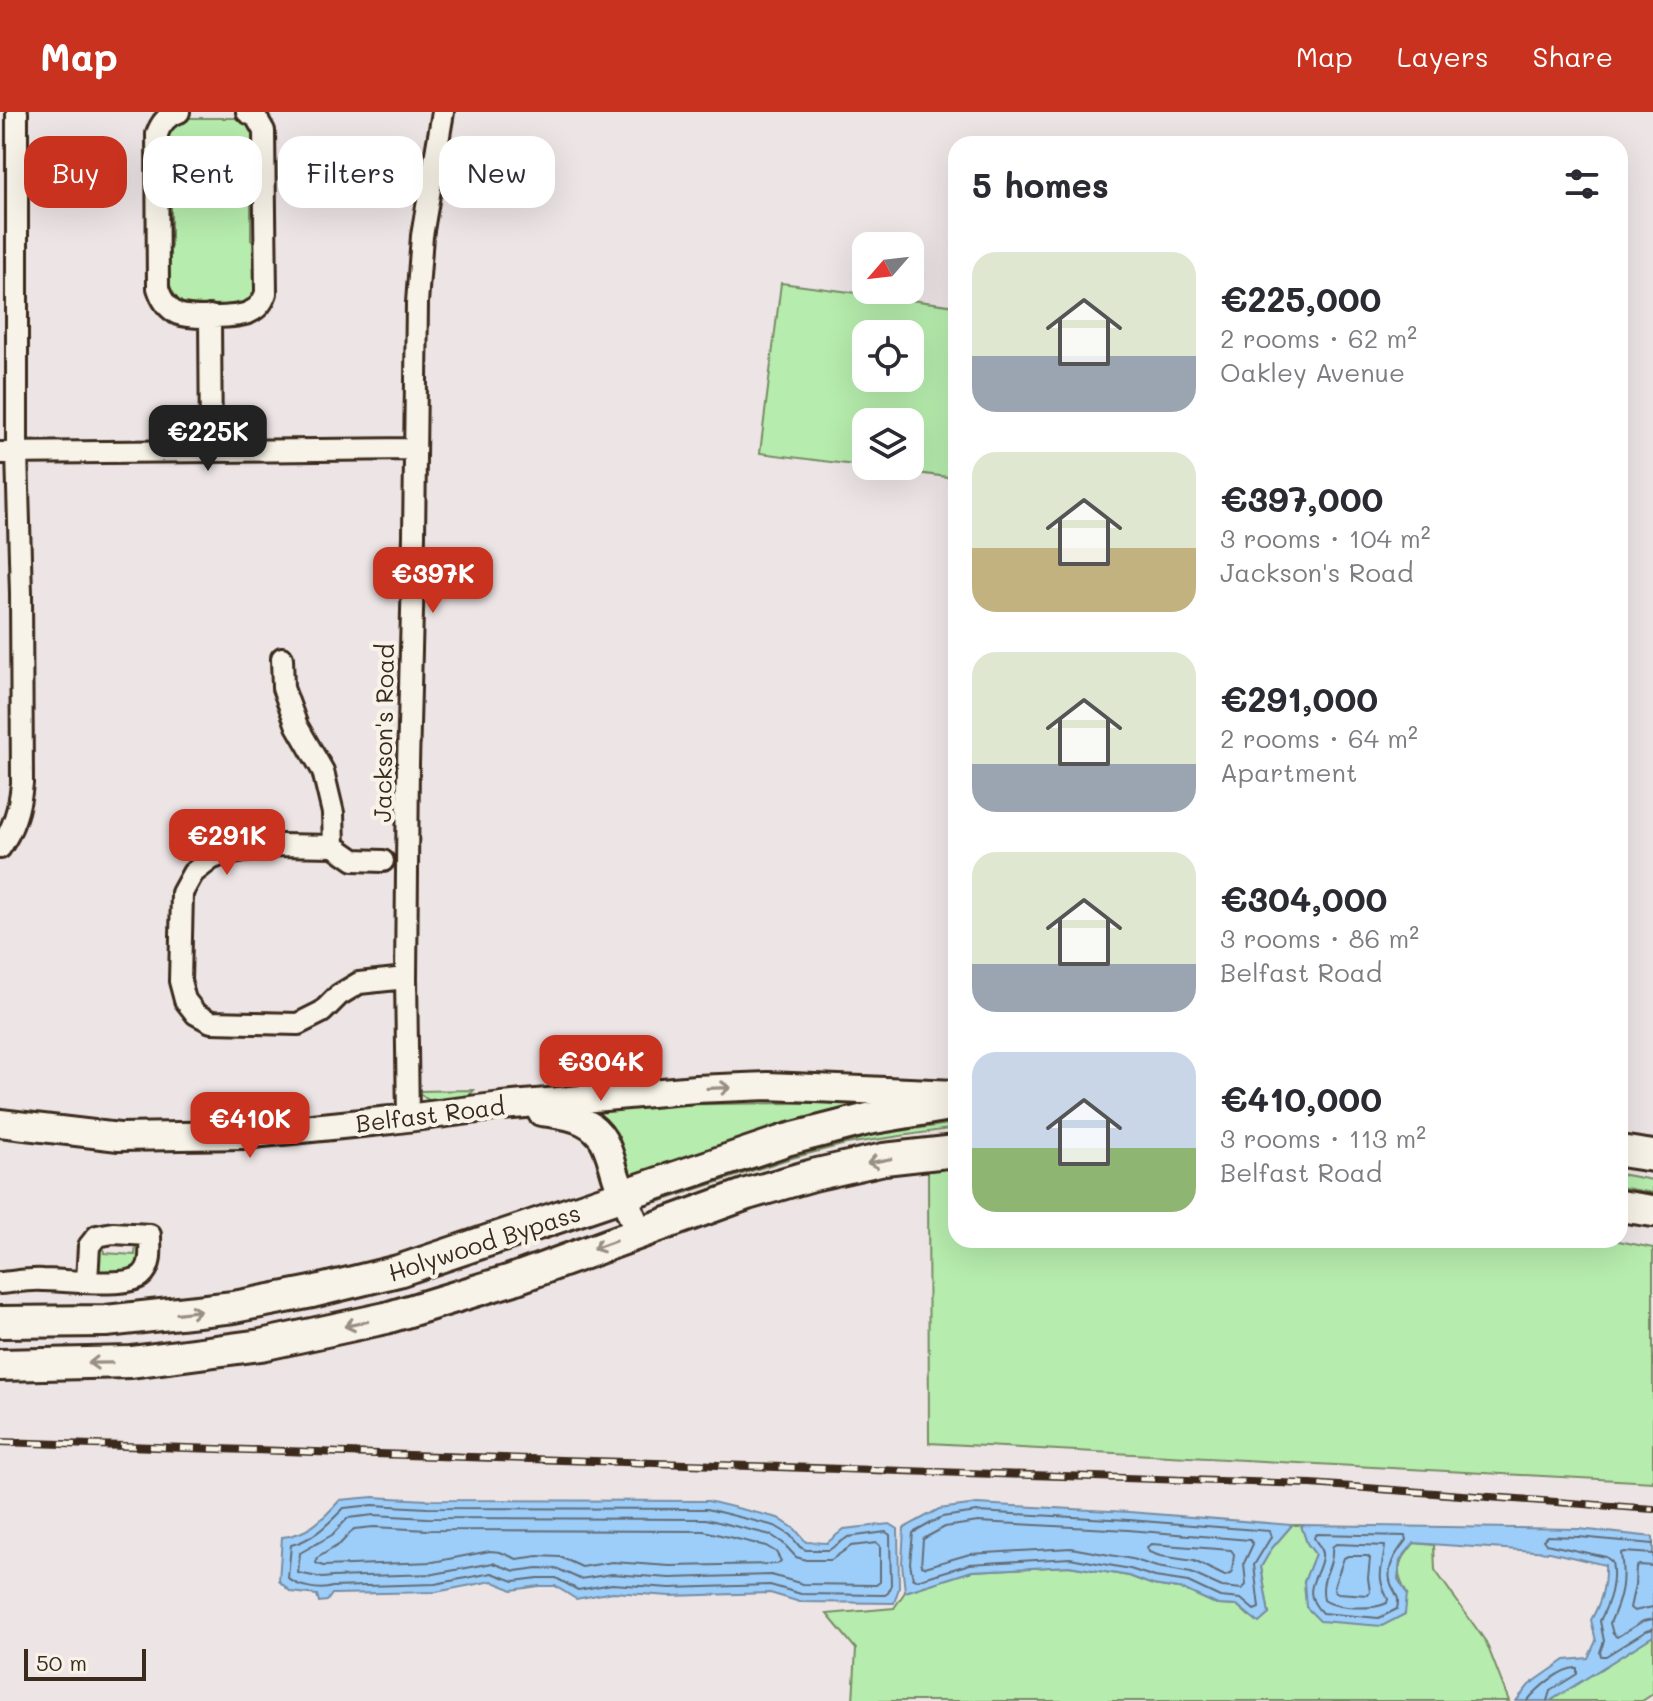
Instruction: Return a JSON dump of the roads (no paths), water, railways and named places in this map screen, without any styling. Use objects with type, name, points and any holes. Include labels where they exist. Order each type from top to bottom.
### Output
[{"type":"highway","name":"Holywood Bypass","points":[[0,1322],[106,1321],[234,1307],[312,1292],[398,1271],[786,1140],[868,1119],[948,1105]]},
{"type":"highway","name":"Holywood Bypass","points":[[0,1365],[131,1362],[261,1345],[386,1318],[511,1280],[747,1194],[884,1159],[948,1152]]},
{"type":"highway","points":[[1628,1152],[1653,1156]]},
{"type":"highway","points":[[1628,1207],[1653,1211]]},
{"type":"main road","name":"Belfast Road","points":[[0,1123],[119,1137],[243,1135],[502,1106],[696,1089],[768,1086],[948,1094]]},
{"type":"main road","points":[[502,1106],[579,1119],[595,1129],[608,1147],[639,1232]]},
{"type":"street","points":[[0,848],[12,829],[22,783],[21,593],[8,453],[8,158],[17,112]]},
{"type":"street","points":[[179,112],[168,117],[157,134],[158,288],[163,300],[184,316],[238,316],[250,313],[260,305],[266,293],[264,131],[256,117],[247,112]]},
{"type":"street","name":"Jackson's Road","points":[[408,1118],[406,978],[417,303],[422,236],[443,112]]},
{"type":"street","points":[[210,316],[211,451]]},
{"type":"street","points":[[8,453],[414,449]]},
{"type":"street","points":[[0,594],[21,593]]},
{"type":"street","points":[[282,658],[283,688],[297,726],[323,771],[333,813],[334,846]]},
{"type":"street","points":[[383,861],[354,860],[334,846],[280,845],[211,859],[193,873],[182,893],[180,981],[185,1000],[196,1014],[211,1022],[298,1024],[322,1012],[339,995],[359,983],[406,978]]},
{"type":"street","points":[[0,1283],[40,1279],[87,1281]]},
{"type":"water","points":[[373,1497],[708,1501],[778,1518],[795,1529],[806,1542],[827,1543],[844,1529],[890,1524],[898,1529],[899,1588],[894,1603],[800,1602],[770,1593],[670,1596],[613,1592],[576,1599],[555,1586],[512,1590],[492,1581],[436,1592],[332,1594],[327,1601],[319,1602],[317,1595],[291,1592],[279,1581],[282,1537],[307,1529],[321,1520],[340,1500]]},
{"type":"water","points":[[977,1504],[1292,1525],[1272,1548],[1261,1567],[1269,1614],[1259,1623],[1238,1606],[1218,1605],[1185,1590],[1069,1566],[972,1571],[905,1592],[902,1563],[904,1528],[939,1509]]},
{"type":"water","points":[[1301,1525],[1579,1529],[1653,1537],[1653,1636],[1550,1701],[1516,1701],[1529,1685],[1565,1660],[1588,1658],[1596,1641],[1591,1620],[1602,1594],[1605,1565],[1550,1552],[1414,1543],[1400,1560],[1398,1579],[1407,1594],[1405,1614],[1382,1626],[1320,1621],[1306,1607],[1304,1582],[1315,1554],[1307,1543]]},
{"type":"railway","points":[[0,1442],[1311,1484],[1653,1509]]}]
